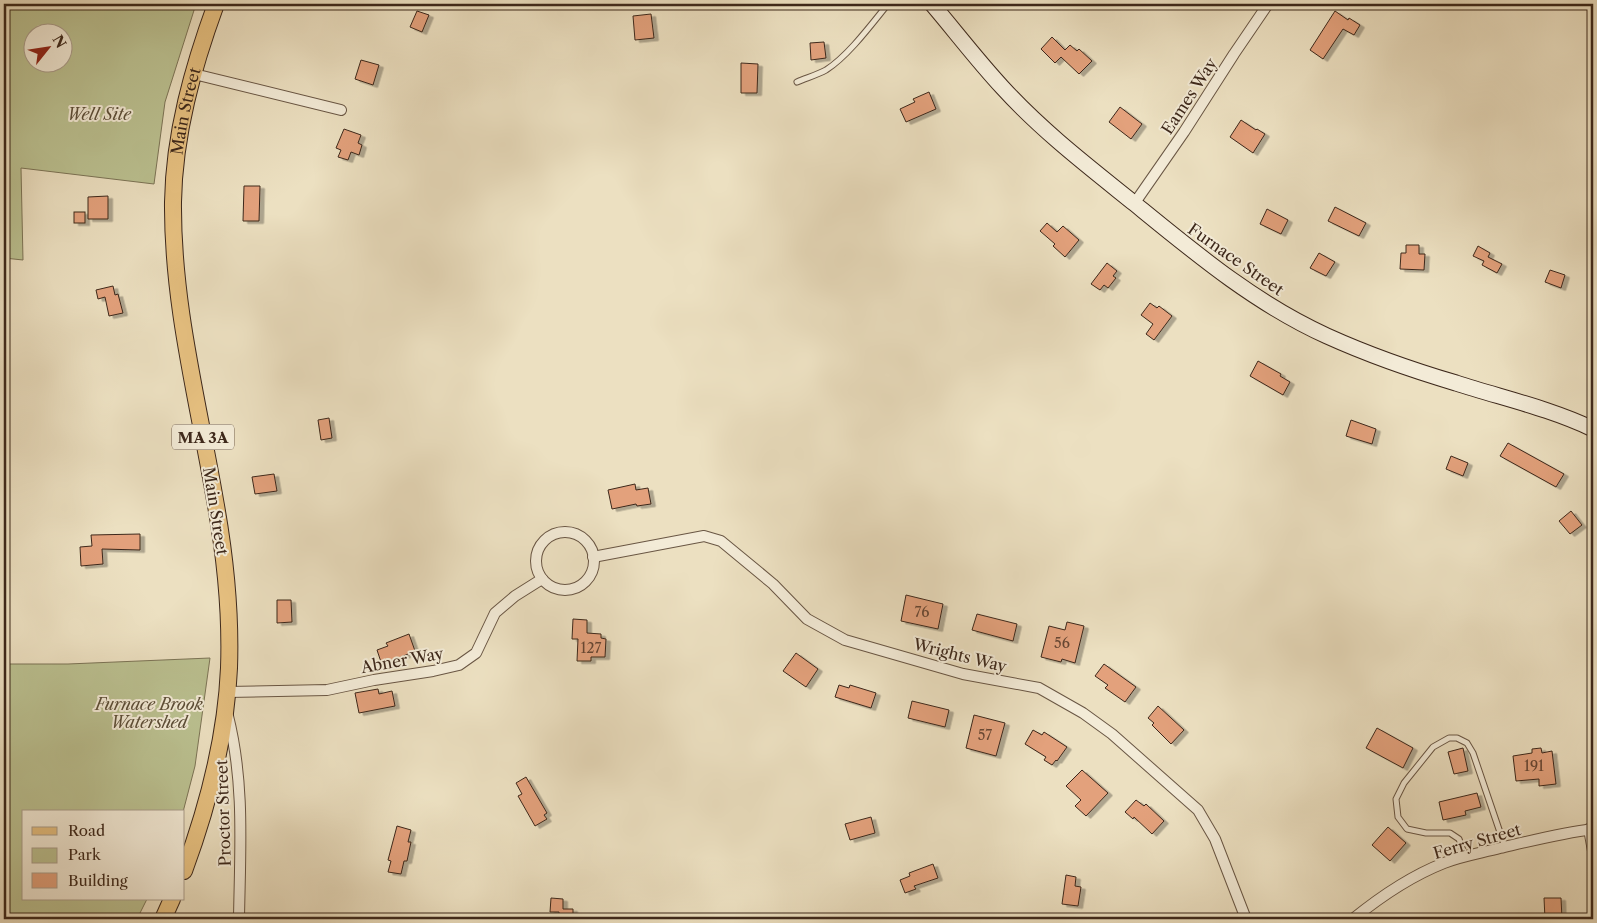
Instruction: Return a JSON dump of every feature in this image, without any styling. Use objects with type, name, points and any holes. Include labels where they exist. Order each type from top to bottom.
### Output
[{"type":"main road","name":"Main Street","points":[[185,867],[212,783],[226,699],[229,642],[224,560],[216,501],[188,355],[175,260],[173,200],[179,140],[194,74],[216,4]]},
{"type":"main road","name":"Furnace Street","points":[[932,4],[981,64],[1023,108],[1073,155],[1195,253],[1283,313],[1326,336],[1406,367],[1456,384],[1540,408],[1593,429]]},
{"type":"main road","points":[[162,919],[172,900]]},
{"type":"street","name":"Eames Way","points":[[1134,204],[1268,4]]},
{"type":"street","points":[[194,74],[341,110]]},
{"type":"street","points":[[568,532],[582,537],[591,549],[593,556],[594,564],[588,578],[576,587],[562,589],[548,584],[542,579],[536,565],[538,550],[547,538],[553,534],[568,532]]},
{"type":"street","name":"Wrights Way","points":[[593,556],[704,536],[721,541],[773,584],[806,618],[845,640],[963,674],[1039,688],[1082,713],[1112,734],[1198,810],[1215,839],[1246,919]]},
{"type":"street","name":"Abner Way","points":[[226,699],[327,690],[459,665],[476,653],[495,612],[542,579]]},
{"type":"street","name":"Proctor Street","points":[[226,699],[239,774],[241,816],[239,919]]},
{"type":"street","points":[[1591,829],[1593,851]]},
{"type":"street","name":"Ferry Street","points":[[1353,919],[1377,901],[1421,874],[1444,863],[1465,856],[1591,829]]},
{"type":"lane","points":[[797,82],[824,71],[837,62],[888,4]]},
{"type":"lane","points":[[1465,856],[1459,839],[1450,833],[1426,833],[1407,829],[1398,818],[1396,799],[1404,783],[1433,747],[1449,738],[1457,738],[1467,742],[1473,753],[1505,847]]},
{"type":"green space","name":"Well Site","points":[[4,4],[196,4],[165,102],[154,184],[21,168],[23,260],[4,258]]},
{"type":"green space","points":[[4,387],[8,475],[4,543]]},
{"type":"green space","name":"Furnace Brook Watershed","points":[[210,658],[195,766],[184,810],[22,810],[22,900],[146,900],[137,919],[4,919],[4,664],[68,664]]},
{"type":"building","points":[[417,11],[429,15],[422,32],[410,27]]},
{"type":"building","points":[[1335,11],[1348,20],[1349,18],[1360,25],[1354,35],[1343,29],[1323,59],[1310,50]]},
{"type":"building","points":[[651,14],[654,38],[635,40],[633,16]]},
{"type":"building","points":[[1052,37],[1065,50],[1070,45],[1077,51],[1079,49],[1092,61],[1079,74],[1061,57],[1055,63],[1041,49]]},
{"type":"building","points":[[824,42],[826,58],[811,60],[810,43]]},
{"type":"building","points":[[361,60],[379,65],[373,85],[355,79]]},
{"type":"building","points":[[741,63],[758,64],[757,93],[741,93]]},
{"type":"building","points":[[929,92],[936,109],[906,122],[900,109],[915,102],[913,99]]},
{"type":"building","points":[[1120,107],[1142,124],[1131,139],[1109,122]]},
{"type":"building","points":[[1241,120],[1265,134],[1253,153],[1230,137]]},
{"type":"building","points":[[344,129],[361,135],[358,143],[362,145],[359,155],[351,152],[348,160],[338,157],[341,150],[336,148]]},
{"type":"building","points":[[244,186],[260,186],[259,221],[243,221]]},
{"type":"building","points":[[108,196],[108,219],[88,219],[88,197]]},
{"type":"building","points":[[1335,207],[1366,223],[1359,236],[1328,221]]},
{"type":"building","points":[[1267,209],[1288,220],[1281,234],[1260,224]]},
{"type":"building","points":[[74,212],[85,212],[85,223],[74,223]]},
{"type":"building","points":[[1047,223],[1057,232],[1063,226],[1079,240],[1065,257],[1053,246],[1055,244],[1040,231]]},
{"type":"building","points":[[1406,245],[1419,245],[1419,254],[1425,254],[1424,270],[1400,269],[1401,253],[1406,253]]},
{"type":"building","points":[[1478,246],[1490,253],[1488,257],[1502,264],[1497,273],[1482,265],[1484,261],[1473,256]]},
{"type":"building","points":[[1319,253],[1335,262],[1326,276],[1310,268]]},
{"type":"building","points":[[1107,263],[1117,271],[1113,276],[1116,278],[1108,288],[1104,285],[1100,290],[1091,284]]},
{"type":"building","points":[[1550,270],[1565,275],[1561,288],[1545,282]]},
{"type":"building","points":[[113,286],[115,295],[118,294],[123,313],[109,316],[105,297],[98,299],[96,290]]},
{"type":"building","points":[[1150,303],[1157,308],[1159,306],[1172,316],[1154,340],[1146,334],[1153,324],[1141,315]]},
{"type":"building","points":[[1258,361],[1281,374],[1280,376],[1290,382],[1283,395],[1250,376]]},
{"type":"building","points":[[329,418],[332,438],[321,440],[318,420]]},
{"type":"building","points":[[1351,420],[1376,429],[1372,444],[1346,436]]},
{"type":"building","points":[[1508,443],[1564,474],[1556,487],[1500,456]]},
{"type":"building","points":[[1451,456],[1468,463],[1463,476],[1446,469]]},
{"type":"building","points":[[274,474],[277,491],[255,494],[252,477]]},
{"type":"building","points":[[635,484],[636,490],[648,488],[651,504],[637,506],[636,504],[612,509],[608,490]]},
{"type":"building","points":[[1571,511],[1582,525],[1570,534],[1559,521]]},
{"type":"building","points":[[140,534],[140,550],[102,549],[103,564],[81,566],[80,547],[92,546],[91,535]]},
{"type":"building","points":[[906,595],[943,604],[938,629],[901,621]]},
{"type":"building","points":[[277,600],[291,600],[292,622],[277,623]]},
{"type":"building","points":[[977,614],[1017,624],[1013,641],[972,630]]},
{"type":"building","points":[[573,619],[587,620],[587,633],[601,634],[601,638],[606,639],[605,657],[591,657],[591,661],[577,661],[578,639],[572,639]]},
{"type":"building","points":[[1067,622],[1084,626],[1075,663],[1062,659],[1061,662],[1041,657],[1049,626],[1065,630]]},
{"type":"building","points":[[409,634],[415,651],[382,665],[377,650],[388,646],[386,643]]},
{"type":"building","points":[[796,653],[818,669],[806,687],[783,671]]},
{"type":"building","points":[[1104,664],[1136,687],[1125,702],[1105,688],[1108,685],[1095,676]]},
{"type":"building","points":[[839,685],[849,688],[850,685],[876,693],[871,708],[835,697]]},
{"type":"building","points":[[378,689],[379,694],[392,691],[395,706],[359,713],[355,693]]},
{"type":"building","points":[[912,701],[949,710],[945,727],[908,718]]},
{"type":"building","points":[[1158,706],[1184,730],[1171,744],[1152,725],[1154,723],[1148,718]]},
{"type":"building","points":[[974,715],[1005,723],[996,756],[966,748]]},
{"type":"building","points":[[1377,728],[1413,748],[1403,768],[1366,748]]},
{"type":"building","points":[[1033,730],[1042,735],[1044,732],[1067,747],[1052,765],[1044,760],[1046,757],[1025,744]]},
{"type":"building","points":[[1463,748],[1468,771],[1454,774],[1448,752]]},
{"type":"building","points":[[1541,748],[1542,753],[1552,751],[1556,784],[1539,786],[1539,779],[1516,781],[1513,756],[1532,753],[1532,749]]},
{"type":"building","points":[[1082,770],[1108,793],[1086,816],[1075,806],[1081,800],[1066,786]]},
{"type":"building","points":[[526,777],[547,813],[544,815],[547,819],[535,826],[518,796],[522,794],[516,783]]},
{"type":"building","points":[[1477,793],[1481,807],[1465,811],[1466,815],[1443,820],[1439,802]]},
{"type":"building","points":[[1136,800],[1144,806],[1146,804],[1164,821],[1152,834],[1134,817],[1133,819],[1125,812]]},
{"type":"building","points":[[871,817],[875,833],[850,840],[845,824]]},
{"type":"building","points":[[397,826],[411,830],[408,842],[411,842],[407,861],[404,861],[401,874],[388,872],[391,861],[388,860]]},
{"type":"building","points":[[1388,827],[1406,843],[1390,861],[1372,845]]},
{"type":"building","points":[[933,864],[938,878],[914,886],[916,889],[905,893],[900,880],[910,876],[909,873]]},
{"type":"building","points":[[1066,875],[1076,877],[1075,886],[1081,887],[1078,906],[1062,904]]},
{"type":"building","points":[[551,898],[563,899],[563,909],[573,909],[573,919],[559,919],[559,912],[550,912]]},
{"type":"building","points":[[1544,898],[1561,898],[1562,919],[1545,919]]}]
